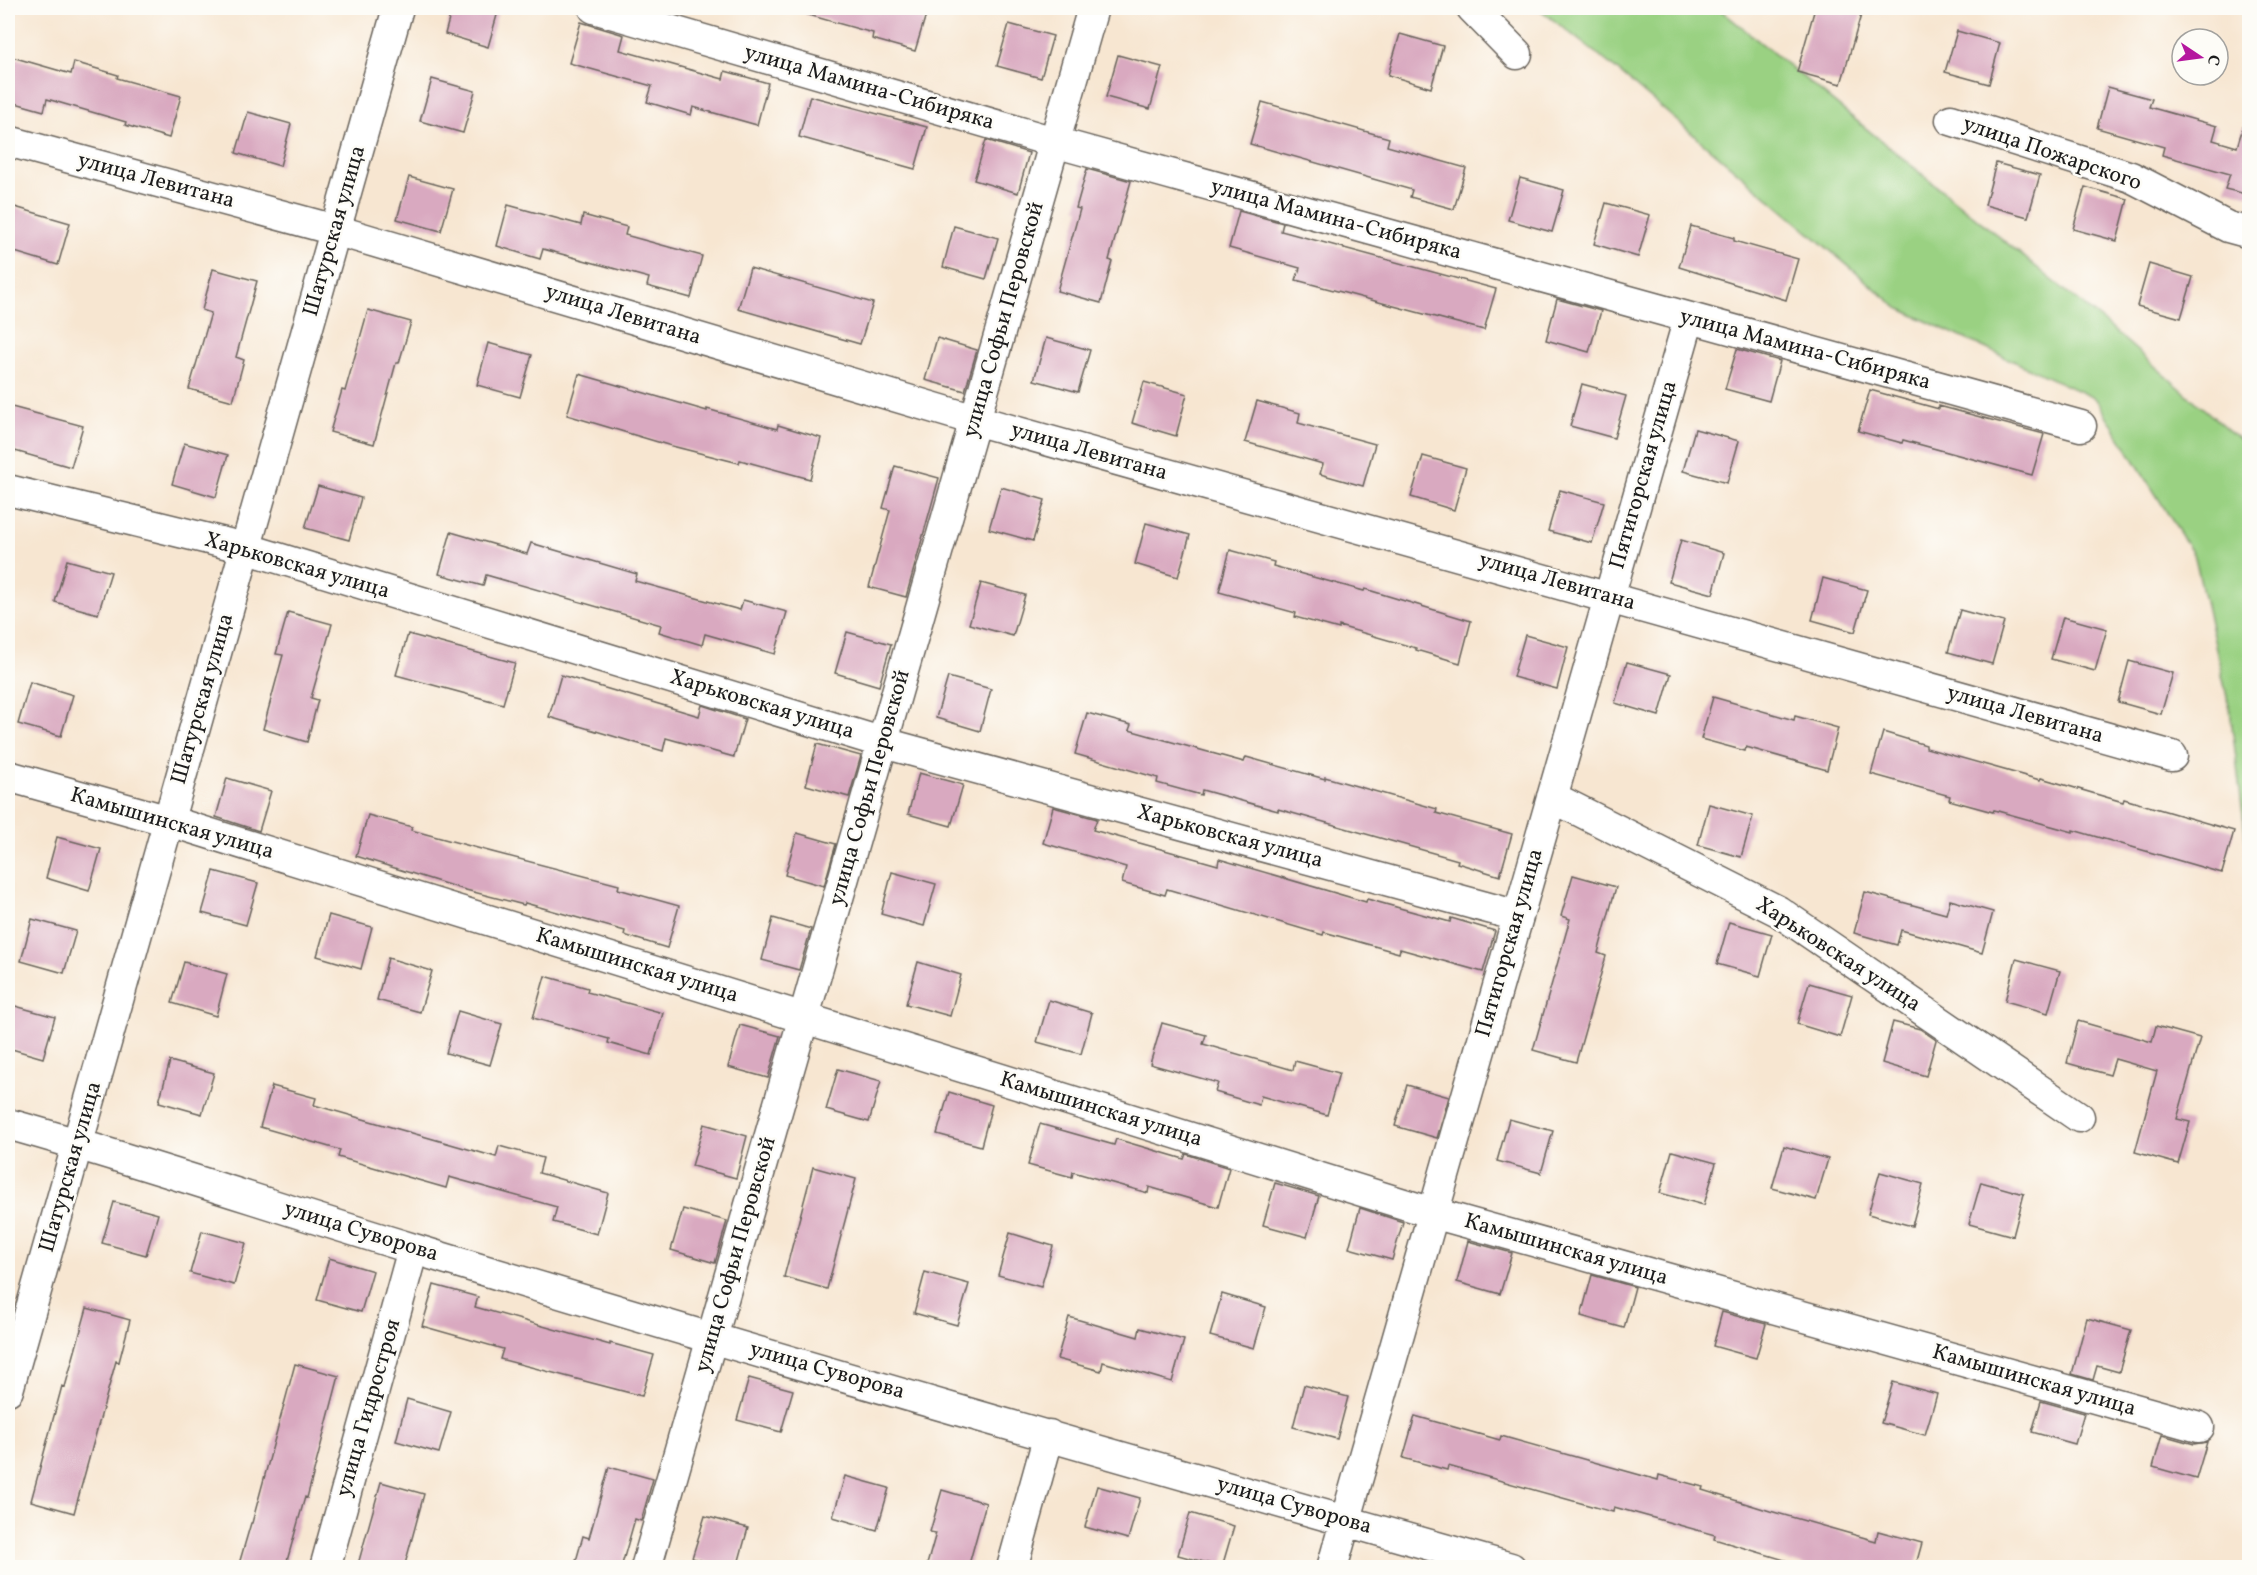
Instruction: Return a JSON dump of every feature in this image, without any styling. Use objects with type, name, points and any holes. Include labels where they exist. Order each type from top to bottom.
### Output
[{"type":"street","name":"Шатурская улица","points":[[8,1390],[398,8]]},
{"type":"street","name":"улица Мамина-Сибиряка","points":[[594,8],[1054,142],[2081,426]]},
{"type":"street","name":"улица Софьи Перовской","points":[[646,1568],[1093,8]]},
{"type":"street","points":[[1472,8],[1517,54]]},
{"type":"street","name":"улица Пожарского","points":[[1951,120],[2131,177],[2228,227],[2250,233]]},
{"type":"street","name":"улица Левитана","points":[[8,141],[335,230],[975,420],[2172,756]]},
{"type":"street","name":"Пятигорская улица","points":[[1332,1568],[1689,318]]},
{"type":"street","name":"Харьковская улица","points":[[8,490],[245,548],[884,742],[1518,916]]},
{"type":"street","name":"Камышинская улица","points":[[8,776],[169,821],[1433,1213],[2199,1427]]},
{"type":"street","name":"Харьковская улица","points":[[1552,798],[1778,911],[2079,1117]]},
{"type":"street","name":"улица Суворова","points":[[8,1124],[77,1143],[413,1249],[1511,1568]]},
{"type":"street","name":"улица Гидростроя","points":[[325,1568],[413,1249]]},
{"type":"street","points":[[1012,1568],[1049,1435]]},
{"type":"green space","points":[[1538,8],[1718,8],[2104,322],[2249,448],[2249,864],[2230,710],[2195,557],[2096,399],[1898,308],[1611,65]]},
{"type":"building","points":[[452,8],[499,8],[488,47],[445,34]]},
{"type":"building","points":[[806,8],[928,8],[915,51],[872,39],[873,33],[805,14]]},
{"type":"building","points":[[1815,8],[1863,8],[1841,84],[1797,72]]},
{"type":"building","points":[[581,22],[624,35],[620,50],[723,79],[725,71],[768,83],[757,125],[693,107],[691,115],[647,102],[652,86],[569,63]]},
{"type":"building","points":[[1009,24],[1053,36],[1041,78],[997,66]]},
{"type":"building","points":[[1957,31],[2000,43],[1989,84],[1945,72]]},
{"type":"building","points":[[1400,34],[1443,46],[1431,88],[1388,75]]},
{"type":"building","points":[[1118,55],[1162,67],[1150,109],[1106,97]]},
{"type":"building","points":[[12,57],[71,74],[74,62],[118,75],[117,78],[181,96],[169,138],[125,125],[126,122],[47,99],[44,111],[8,101],[8,72]]},
{"type":"building","points":[[432,79],[475,91],[463,133],[420,121]]},
{"type":"building","points":[[2108,87],[2152,99],[2149,107],[2217,126],[2213,140],[2237,147],[2243,127],[2250,128],[2250,195],[2225,189],[2230,174],[2162,155],[2164,147],[2097,128]]},
{"type":"building","points":[[810,96],[927,127],[915,169],[799,137]]},
{"type":"building","points":[[1262,102],[1389,138],[1387,146],[1466,168],[1454,209],[1410,197],[1412,190],[1250,144]]},
{"type":"building","points":[[248,112],[291,124],[280,166],[236,153]]},
{"type":"building","points":[[986,140],[1029,153],[1018,193],[974,180]]},
{"type":"building","points":[[1996,163],[2040,175],[2028,217],[1985,205]]},
{"type":"building","points":[[1087,169],[1131,181],[1109,260],[1112,261],[1101,303],[1057,291],[1080,209],[1076,208]]},
{"type":"building","points":[[409,177],[453,189],[441,231],[397,219]]},
{"type":"building","points":[[1520,178],[1564,190],[1552,232],[1508,220]]},
{"type":"building","points":[[2085,187],[2128,199],[2117,241],[2073,229]]},
{"type":"building","points":[[1606,203],[1650,215],[1638,257],[1594,244]]},
{"type":"building","points":[[8,205],[70,223],[58,265],[8,250]]},
{"type":"building","points":[[508,205],[581,225],[583,215],[627,227],[625,235],[702,256],[691,298],[647,286],[649,278],[543,249],[540,259],[497,246]]},
{"type":"building","points":[[1239,211],[1283,223],[1281,231],[1496,289],[1484,330],[1296,280],[1300,268],[1229,248]]},
{"type":"building","points":[[954,226],[998,238],[986,279],[943,267]]},
{"type":"building","points":[[1691,226],[1798,259],[1786,300],[1679,267]]},
{"type":"building","points":[[2149,264],[2193,277],[2181,318],[2137,306]]},
{"type":"building","points":[[750,268],[873,303],[860,344],[738,309]]},
{"type":"building","points":[[213,269],[257,281],[236,357],[244,360],[233,401],[189,389],[211,313],[202,310]]},
{"type":"building","points":[[1557,299],[1601,311],[1589,352],[1546,340]]},
{"type":"building","points":[[368,310],[411,322],[399,363],[396,363],[374,444],[330,432],[342,390],[345,391]]},
{"type":"building","points":[[937,338],[977,350],[965,391],[925,380]]},
{"type":"building","points":[[1046,338],[1090,350],[1078,392],[1034,380]]},
{"type":"building","points":[[488,343],[532,355],[520,397],[477,385]]},
{"type":"building","points":[[1737,349],[1780,361],[1769,401],[1725,389]]},
{"type":"building","points":[[579,374],[707,411],[707,409],[777,429],[778,425],[821,438],[810,479],[740,460],[739,463],[668,445],[567,415]]},
{"type":"building","points":[[1144,382],[1187,394],[1176,436],[1132,423]]},
{"type":"building","points":[[1582,384],[1626,396],[1614,438],[1570,426]]},
{"type":"building","points":[[1870,390],[2044,434],[2032,475],[1903,440],[1902,443],[1858,431]]},
{"type":"building","points":[[1257,401],[1300,413],[1298,423],[1375,444],[1363,486],[1320,474],[1323,464],[1245,442]]},
{"type":"building","points":[[8,406],[83,426],[71,467],[8,449]]},
{"type":"building","points":[[1695,429],[1739,441],[1727,483],[1683,471]]},
{"type":"building","points":[[184,443],[228,455],[216,497],[172,484]]},
{"type":"building","points":[[1423,456],[1466,468],[1454,510],[1411,497]]},
{"type":"building","points":[[895,466],[939,478],[906,597],[869,587],[890,510],[883,508]]},
{"type":"building","points":[[318,486],[361,498],[349,540],[305,528]]},
{"type":"building","points":[[1001,487],[1045,500],[1033,541],[989,529]]},
{"type":"building","points":[[1560,490],[1604,502],[1592,543],[1548,531]]},
{"type":"building","points":[[1146,523],[1190,535],[1178,577],[1135,564]]},
{"type":"building","points":[[451,532],[527,554],[531,543],[637,574],[635,581],[740,610],[743,600],[787,612],[775,654],[705,634],[702,645],[659,632],[661,625],[486,575],[483,586],[439,574]]},
{"type":"building","points":[[1681,540],[1724,553],[1713,594],[1669,582]]},
{"type":"building","points":[[1230,550],[1274,562],[1273,566],[1364,591],[1365,589],[1471,621],[1460,663],[1339,626],[1339,629],[1295,617],[1296,613],[1219,592]]},
{"type":"building","points":[[67,560],[111,572],[98,614],[55,602]]},
{"type":"building","points":[[1823,578],[1867,590],[1855,632],[1812,620]]},
{"type":"building","points":[[981,583],[1025,595],[1013,636],[969,624]]},
{"type":"building","points":[[1960,610],[2004,622],[1992,664],[1948,652]]},
{"type":"building","points":[[288,612],[332,624],[311,698],[318,700],[307,742],[263,729],[283,655],[276,654]]},
{"type":"building","points":[[2063,617],[2107,629],[2095,671],[2051,659]]},
{"type":"building","points":[[847,632],[891,644],[879,686],[835,673]]},
{"type":"building","points":[[408,634],[515,663],[503,704],[396,675]]},
{"type":"building","points":[[1525,635],[1568,647],[1557,689],[1513,677]]},
{"type":"building","points":[[2129,661],[2173,673],[2161,714],[2118,702]]},
{"type":"building","points":[[1627,662],[1671,674],[1659,716],[1615,703]]},
{"type":"building","points":[[561,675],[699,716],[702,705],[745,719],[734,757],[666,738],[663,751],[549,717]]},
{"type":"building","points":[[948,677],[991,689],[980,731],[936,718]]},
{"type":"building","points":[[30,682],[73,695],[61,736],[18,724]]},
{"type":"building","points":[[1713,697],[1794,720],[1795,716],[1838,728],[1827,770],[1746,747],[1745,751],[1701,739]]},
{"type":"building","points":[[1087,713],[1131,725],[1129,730],[1244,762],[1246,757],[1325,779],[1325,777],[1437,809],[1436,813],[1512,834],[1500,876],[1457,863],[1458,860],[1278,809],[1278,811],[1202,790],[1201,795],[1157,783],[1158,778],[1075,754]]},
{"type":"building","points":[[1883,732],[1926,745],[1926,748],[2123,802],[2124,799],[2234,831],[2222,873],[2073,830],[2073,832],[1949,800],[1950,796],[1871,774]]},
{"type":"building","points":[[817,744],[861,756],[849,797],[806,785]]},
{"type":"building","points":[[919,773],[963,785],[951,826],[908,814]]},
{"type":"building","points":[[227,778],[271,791],[259,831],[216,817]]},
{"type":"building","points":[[1709,804],[1753,816],[1741,857],[1698,845]]},
{"type":"building","points":[[1053,807],[1097,819],[1093,830],[1218,865],[1219,859],[1366,902],[1367,899],[1450,922],[1451,918],[1495,931],[1483,972],[1400,949],[1399,953],[1324,932],[1323,935],[1167,889],[1165,895],[1122,883],[1126,867],[1043,843]]},
{"type":"building","points":[[368,815],[412,827],[411,830],[619,885],[618,889],[679,906],[667,948],[624,935],[625,931],[525,903],[524,905],[462,889],[356,856]]},
{"type":"building","points":[[797,833],[836,844],[824,886],[785,875]]},
{"type":"building","points":[[57,837],[101,849],[89,891],[46,878]]},
{"type":"building","points":[[214,871],[258,883],[246,925],[202,913]]},
{"type":"building","points":[[892,872],[936,884],[924,926],[881,914]]},
{"type":"building","points":[[1573,875],[1616,887],[1598,953],[1606,956],[1576,1062],[1533,1050],[1570,919],[1561,916]]},
{"type":"building","points":[[1865,892],[1946,914],[1950,900],[1993,912],[1982,953],[1901,930],[1897,945],[1854,933]]},
{"type":"building","points":[[329,915],[372,927],[361,969],[317,956]]},
{"type":"building","points":[[773,918],[811,929],[799,970],[762,960]]},
{"type":"building","points":[[32,919],[76,931],[64,973],[21,961]]},
{"type":"building","points":[[1729,922],[1772,934],[1760,976],[1717,964]]},
{"type":"building","points":[[388,958],[432,971],[420,1012],[377,1000]]},
{"type":"building","points":[[2016,959],[2060,971],[2048,1013],[2005,1001]]},
{"type":"building","points":[[184,962],[227,974],[216,1016],[172,1003]]},
{"type":"building","points":[[918,962],[961,975],[950,1016],[906,1004]]},
{"type":"building","points":[[545,976],[588,988],[587,992],[663,1013],[651,1055],[608,1043],[609,1039],[533,1018]]},
{"type":"building","points":[[1809,983],[1852,995],[1840,1037],[1797,1024]]},
{"type":"building","points":[[1049,1000],[1092,1013],[1081,1054],[1037,1042]]},
{"type":"building","points":[[8,1004],[55,1017],[43,1058],[8,1048]]},
{"type":"building","points":[[458,1011],[502,1024],[490,1065],[446,1053]]},
{"type":"building","points":[[2078,1021],[2152,1042],[2156,1026],[2200,1038],[2177,1119],[2190,1122],[2178,1164],[2135,1152],[2157,1071],[2115,1059],[2110,1075],[2067,1063]]},
{"type":"building","points":[[1893,1022],[1920,1029],[1936,1040],[1926,1076],[1882,1063]]},
{"type":"building","points":[[1162,1023],[1206,1035],[1203,1044],[1293,1070],[1295,1061],[1339,1073],[1327,1115],[1261,1096],[1259,1105],[1215,1092],[1218,1083],[1150,1064]]},
{"type":"building","points":[[740,1025],[780,1036],[768,1078],[728,1067]]},
{"type":"building","points":[[170,1061],[214,1073],[202,1114],[159,1102]]},
{"type":"building","points":[[838,1069],[881,1081],[869,1122],[826,1110]]},
{"type":"building","points":[[1407,1085],[1449,1097],[1437,1138],[1395,1126]]},
{"type":"building","points":[[272,1086],[316,1098],[314,1105],[496,1157],[499,1146],[543,1158],[539,1173],[608,1193],[597,1234],[553,1222],[557,1207],[449,1177],[446,1188],[338,1157],[340,1150],[260,1127]]},
{"type":"building","points":[[949,1092],[992,1105],[981,1146],[937,1134]]},
{"type":"building","points":[[1509,1119],[1553,1131],[1541,1173],[1497,1161]]},
{"type":"building","points":[[704,1124],[747,1136],[736,1178],[692,1166]]},
{"type":"building","points":[[1040,1124],[1114,1145],[1116,1139],[1184,1159],[1186,1154],[1229,1168],[1218,1207],[1149,1187],[1148,1193],[1073,1172],[1072,1177],[1028,1165]]},
{"type":"building","points":[[1784,1146],[1828,1159],[1816,1200],[1772,1188]]},
{"type":"building","points":[[1672,1151],[1716,1163],[1704,1205],[1660,1193]]},
{"type":"building","points":[[813,1167],[856,1179],[827,1289],[784,1277]]},
{"type":"building","points":[[1880,1172],[1923,1184],[1912,1226],[1868,1214]]},
{"type":"building","points":[[1981,1182],[2024,1194],[2013,1236],[1969,1224]]},
{"type":"building","points":[[1275,1183],[1319,1196],[1307,1237],[1263,1225]]},
{"type":"building","points":[[114,1202],[158,1214],[146,1255],[102,1243]]},
{"type":"building","points":[[1360,1208],[1403,1222],[1392,1260],[1349,1248]]},
{"type":"building","points":[[683,1209],[727,1221],[715,1263],[671,1250]]},
{"type":"building","points":[[202,1231],[246,1243],[234,1285],[190,1273]]},
{"type":"building","points":[[1010,1233],[1053,1246],[1041,1287],[998,1275]]},
{"type":"building","points":[[1468,1241],[1512,1253],[1500,1294],[1457,1282]]},
{"type":"building","points":[[329,1258],[373,1271],[361,1312],[317,1300]]},
{"type":"building","points":[[925,1272],[969,1284],[957,1325],[914,1313]]},
{"type":"building","points":[[1592,1275],[1635,1287],[1624,1328],[1581,1316]]},
{"type":"building","points":[[434,1285],[478,1297],[475,1307],[654,1355],[642,1396],[500,1359],[503,1349],[422,1326]]},
{"type":"building","points":[[1222,1294],[1266,1307],[1254,1348],[1210,1336]]},
{"type":"building","points":[[87,1308],[130,1320],[119,1362],[116,1361],[74,1513],[31,1501],[62,1386],[65,1387]]},
{"type":"building","points":[[1722,1312],[1766,1324],[1756,1358],[1713,1346]]},
{"type":"building","points":[[1069,1317],[1138,1337],[1140,1328],[1184,1340],[1172,1382],[1103,1362],[1101,1371],[1057,1359]]},
{"type":"building","points":[[2087,1318],[2131,1330],[2119,1372],[2097,1366],[2093,1380],[2072,1374]]},
{"type":"building","points":[[295,1364],[339,1376],[307,1498],[305,1497],[285,1568],[251,1568],[239,1564]]},
{"type":"building","points":[[749,1378],[793,1390],[781,1432],[737,1420]]},
{"type":"building","points":[[1893,1382],[1937,1394],[1925,1435],[1881,1423]]},
{"type":"building","points":[[1304,1385],[1348,1397],[1337,1439],[1293,1427]]},
{"type":"building","points":[[407,1399],[451,1412],[439,1453],[396,1441]]},
{"type":"building","points":[[2041,1401],[2084,1413],[2075,1444],[2032,1432]]},
{"type":"building","points":[[1415,1416],[1500,1440],[1501,1436],[1658,1480],[1659,1475],[1703,1487],[1702,1490],[1770,1511],[1876,1541],[1878,1531],[1922,1543],[1915,1568],[1811,1568],[1714,1539],[1715,1535],[1614,1507],[1613,1512],[1448,1466],[1447,1470],[1403,1458]]},
{"type":"building","points":[[2162,1435],[2194,1444],[2207,1442],[2196,1479],[2153,1467]]},
{"type":"building","points":[[609,1467],[653,1479],[641,1521],[635,1519],[621,1568],[574,1568],[583,1536],[589,1538]]},
{"type":"building","points":[[845,1476],[889,1488],[877,1530],[833,1517]]},
{"type":"building","points":[[381,1482],[424,1494],[404,1568],[357,1568]]},
{"type":"building","points":[[1097,1486],[1140,1498],[1128,1539],[1085,1527]]},
{"type":"building","points":[[942,1490],[986,1503],[968,1568],[926,1568],[936,1533],[930,1532]]},
{"type":"building","points":[[1190,1513],[1234,1526],[1222,1567],[1178,1555]]},
{"type":"building","points":[[705,1516],[748,1528],[737,1568],[728,1568],[692,1558]]}]
